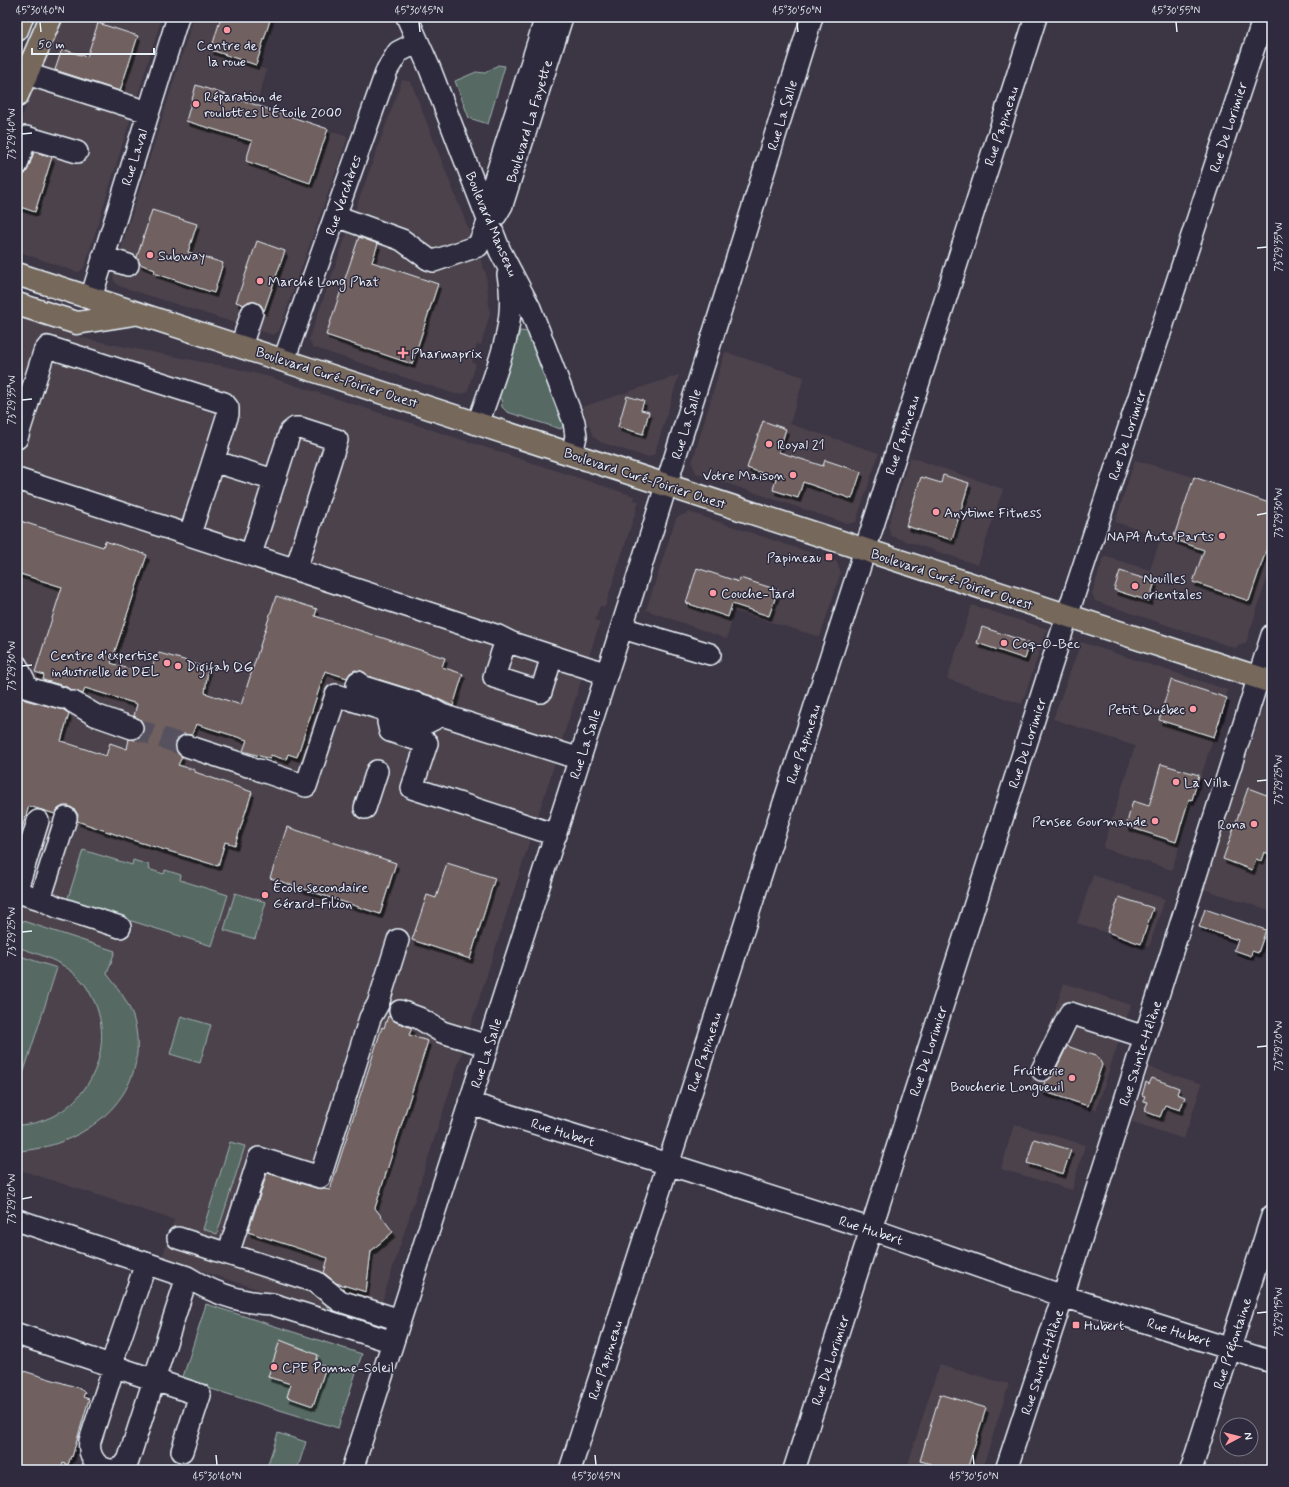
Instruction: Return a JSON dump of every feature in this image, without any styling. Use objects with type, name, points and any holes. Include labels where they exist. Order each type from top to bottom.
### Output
[{"type":"main road","points":[[17,30],[22,17]]},
{"type":"main road","points":[[17,96],[51,17]]},
{"type":"main road","name":"Boulevard Curé-Poirier Ouest","points":[[17,274],[1265,680]]},
{"type":"main road","points":[[17,304],[77,323],[140,314]]},
{"type":"street","name":"Rue Laval","points":[[90,298],[178,17]]},
{"type":"street","name":"Boulevard Manseau","points":[[407,17],[430,69],[503,256],[530,308],[574,422],[576,436],[572,454]]},
{"type":"street","name":"Boulevard La Fayette","points":[[480,198],[488,192],[494,182],[546,17]]},
{"type":"street","name":"Boulevard La Fayette","points":[[336,216],[402,240],[428,259],[434,261],[478,246],[489,220],[496,215],[502,205],[562,17]]},
{"type":"street","name":"Rue La Salle","points":[[352,1470],[622,628],[812,17]]},
{"type":"street","name":"Rue Papineau","points":[[570,1470],[1036,17]]},
{"type":"street","name":"Rue De Lorimier","points":[[794,1470],[1067,616],[1264,17]]},
{"type":"street","name":"Rue Verchères","points":[[284,360],[391,61],[398,52],[418,42]]},
{"type":"street","points":[[27,74],[148,112]]},
{"type":"street","points":[[17,165],[26,137],[78,146]]},
{"type":"street","points":[[478,424],[504,345],[510,316],[508,279],[503,256]]},
{"type":"street","points":[[103,257],[128,265]]},
{"type":"street","points":[[241,346],[252,313]]},
{"type":"street","points":[[17,438],[44,352],[50,347],[224,403],[228,408],[228,414],[190,534]]},
{"type":"street","points":[[251,554],[274,480],[292,430],[300,428],[337,440],[296,569]]},
{"type":"street","points":[[213,461],[274,480]]},
{"type":"street","points":[[17,479],[251,554],[607,674]]},
{"type":"street","points":[[622,628],[710,654]]},
{"type":"street","name":"Rue Sainte-Hélène","points":[[1006,1470],[1063,1296],[1144,1037],[1265,680],[1272,635]]},
{"type":"street","points":[[506,640],[494,677],[541,692],[552,656]]},
{"type":"street","points":[[17,666],[28,688],[68,700],[95,715],[132,728]]},
{"type":"street","points":[[358,682],[357,685],[428,707],[442,716],[580,759]]},
{"type":"street","points":[[187,746],[306,786],[336,695],[426,723],[442,716]]},
{"type":"street","points":[[391,712],[388,722],[390,731],[427,743],[412,788],[556,835]]},
{"type":"street","points":[[365,808],[377,771]]},
{"type":"street","points":[[40,899],[66,818]]},
{"type":"street","points":[[17,854],[33,820],[17,890],[57,907],[120,927]]},
{"type":"street","points":[[390,1007],[398,940]]},
{"type":"street","points":[[228,1254],[259,1158],[320,1177],[370,1018],[390,1007],[419,1018],[442,1032],[488,1046]]},
{"type":"street","points":[[1042,1070],[1070,1013],[1144,1037]]},
{"type":"street","name":"Rue Hubert","points":[[469,1103],[668,1164],[871,1229],[1063,1296],[1272,1362]]},
{"type":"street","name":"Rue Préfontaine","points":[[1191,1470],[1272,1216]]},
{"type":"street","points":[[17,1220],[187,1277],[209,1279],[255,1293],[272,1304],[393,1342]]},
{"type":"street","points":[[178,1238],[316,1282],[340,1301],[400,1320]]},
{"type":"street","points":[[146,1263],[115,1354],[89,1447],[91,1457],[94,1462],[107,1470],[119,1469],[128,1461],[187,1277]]},
{"type":"street","points":[[17,1334],[200,1395],[182,1451]]},
{"type":"shaded area","points":[[64,17],[162,17],[85,266],[81,271],[76,272],[17,251],[17,128]]},
{"type":"shaded area","points":[[194,17],[275,17],[259,67],[267,70],[256,106],[348,137],[279,331],[273,335],[119,286],[114,281],[113,274]]},
{"type":"shaded area","points":[[402,80],[411,82],[486,274],[490,314],[481,345],[477,344],[472,362],[476,364],[467,393],[455,394],[312,347],[309,339]]},
{"type":"shaded area","name":"École secondaire Gérard-Filion","points":[[17,317],[91,340],[233,368],[270,377],[634,496],[634,500],[639,501],[605,607],[600,606],[595,620],[600,622],[374,1327],[162,1258],[174,1220],[17,1169]]},
{"type":"shaded area","points":[[725,352],[804,377],[790,424],[879,453],[856,522],[848,524],[696,473],[692,463]]},
{"type":"shaded area","points":[[679,375],[655,453],[652,456],[646,457],[600,442],[593,436],[582,407]]},
{"type":"shaded area","points":[[910,457],[1003,489],[978,565],[891,536],[888,526]]},
{"type":"shaded area","points":[[1135,460],[1194,477],[1272,504],[1272,564],[1246,643],[1235,648],[1095,601],[1092,593],[1104,556],[1150,570],[1161,537],[1115,522]]},
{"type":"shaded area","points":[[689,512],[836,561],[841,572],[820,637],[734,611],[727,639],[646,610],[676,518]]},
{"type":"shaded area","points":[[972,605],[1047,629],[1022,704],[947,679]]},
{"type":"shaded area","points":[[1081,642],[1228,690],[1172,870],[1103,848],[1135,746],[1053,719]]},
{"type":"shaded area","points":[[1265,702],[1272,704],[1272,911],[1203,889]]},
{"type":"shaded area","points":[[1093,875],[1165,899],[1149,947],[1077,923]]},
{"type":"shaded area","points":[[1064,983],[1131,1005],[1096,1110],[1029,1088]]},
{"type":"shaded area","points":[[1149,1067],[1202,1084],[1184,1139],[1132,1122]]},
{"type":"shaded area","points":[[1014,1124],[1085,1145],[1072,1190],[1001,1169]]},
{"type":"shaded area","points":[[939,1365],[1009,1384],[982,1470],[906,1470]]},
{"type":"green space","points":[[498,65],[505,66],[488,124],[469,118],[455,81],[476,72],[485,73]]},
{"type":"green space","points":[[520,331],[529,332],[564,424],[561,429],[507,412],[502,407],[501,399],[499,398]]},
{"type":"green space","points":[[83,850],[132,865],[133,860],[149,865],[148,869],[164,874],[165,870],[181,875],[180,880],[228,895],[212,946],[67,901]]},
{"type":"green space","points":[[235,893],[266,902],[255,939],[224,930]]},
{"type":"green space","points":[[17,919],[115,951],[107,974],[120,991],[131,1010],[135,1024],[137,1050],[133,1074],[122,1095],[107,1114],[88,1129],[66,1140],[42,1148],[17,1151],[17,1125],[39,1122],[58,1113],[75,1100],[88,1084],[97,1066],[101,1045],[101,1024],[95,1003],[89,991],[74,973],[59,963],[17,947]]},
{"type":"green space","points":[[17,955],[57,968],[17,1093]]},
{"type":"green space","points":[[181,1016],[211,1025],[200,1063],[170,1054]]},
{"type":"green space","points":[[230,1142],[245,1146],[217,1234],[203,1229]]},
{"type":"green space","name":"CPE Pomme-Soleil","points":[[206,1304],[362,1354],[338,1428],[182,1380]],"holes":[[[280,1341],[305,1349],[304,1354],[312,1353],[318,1355],[316,1364],[326,1367],[313,1405],[287,1397],[291,1384],[268,1377]]]},
{"type":"green space","points":[[278,1433],[306,1442],[297,1470],[266,1470]]},
{"type":"building","points":[[221,17],[271,17],[256,65],[211,50]]},
{"type":"building","points":[[98,23],[138,36],[120,91],[55,70],[62,49],[87,57]]},
{"type":"building","points":[[196,85],[328,129],[310,183],[246,161],[252,141],[186,121]]},
{"type":"building","points":[[34,152],[52,157],[35,212],[17,206],[17,184],[19,177],[25,174],[28,169]]},
{"type":"building","points":[[152,210],[197,224],[188,252],[223,263],[214,293],[154,273],[155,270],[140,264],[137,257]]},
{"type":"building","points":[[359,237],[378,244],[372,262],[438,284],[412,364],[326,335]]},
{"type":"building","points":[[257,241],[285,251],[264,311],[261,305],[255,302],[249,301],[244,305],[236,302]]},
{"type":"building","points":[[627,396],[644,401],[641,410],[649,412],[643,434],[618,427]]},
{"type":"building","points":[[763,421],[786,429],[779,452],[823,466],[825,460],[861,472],[852,499],[803,482],[798,498],[773,490],[776,478],[747,468]]},
{"type":"building","points":[[943,475],[969,483],[952,540],[906,526],[921,477],[941,483]]},
{"type":"building","name":"NAPA Auto Parts","points":[[1194,477],[1272,504],[1272,533],[1249,601],[1193,582],[1204,550],[1173,539]]},
{"type":"building","points":[[17,520],[103,547],[105,541],[147,555],[111,663],[147,675],[159,653],[184,660],[208,669],[205,693],[241,705],[276,596],[317,609],[315,616],[445,658],[442,667],[463,674],[453,706],[432,696],[368,676],[361,671],[355,670],[350,673],[347,678],[325,671],[297,757],[288,754],[286,760],[271,755],[270,759],[243,751],[247,740],[196,724],[192,735],[184,734],[179,737],[176,742],[175,749],[182,757],[178,765],[252,792],[235,845],[225,842],[218,866],[132,840],[77,821],[78,815],[75,810],[69,806],[63,806],[58,809],[55,814],[29,806],[20,834],[17,833],[17,693],[25,700],[64,710],[69,714],[61,741],[106,756],[110,743],[127,749],[129,739],[135,740],[140,737],[144,726],[141,720],[134,716],[137,704],[85,688],[83,694],[71,690],[65,686],[43,680],[44,675],[35,672],[62,587],[17,573]]},
{"type":"building","name":"Couche-Tard","points":[[697,568],[739,582],[740,578],[778,590],[769,616],[732,604],[728,617],[686,603]]},
{"type":"building","name":"Nouilles orientales","points":[[1120,571],[1155,582],[1149,601],[1114,590]]},
{"type":"building","name":"Coq-O-Bec","points":[[982,627],[1030,643],[1025,659],[977,643]]},
{"type":"building","name":"Petit Québec","points":[[1171,680],[1227,698],[1214,737],[1159,720]]},
{"type":"building","points":[[1161,764],[1199,775],[1192,800],[1189,799],[1176,842],[1126,826],[1133,801],[1149,806]]},
{"type":"building","name":"Rona","points":[[1248,788],[1272,797],[1272,855],[1264,852],[1261,861],[1256,859],[1252,870],[1223,859]]},
{"type":"building","points":[[287,827],[396,863],[380,914],[270,878]]},
{"type":"building","points":[[447,863],[495,878],[470,959],[412,940],[427,895],[436,898]]},
{"type":"building","points":[[1119,897],[1153,908],[1141,944],[1107,932]]},
{"type":"building","points":[[1205,909],[1266,930],[1258,953],[1252,951],[1251,956],[1234,950],[1238,940],[1199,927]]},
{"type":"building","points":[[388,1016],[396,1022],[412,1028],[409,1035],[428,1041],[375,1208],[393,1232],[371,1251],[366,1292],[336,1283],[324,1273],[328,1258],[248,1232],[267,1173],[316,1188],[330,1190],[382,1027],[384,1028]]},
{"type":"building","name":"Fruiterie Boucherie Longueuil","points":[[1067,1046],[1098,1057],[1102,1065],[1088,1106],[1042,1091],[1045,1081],[1053,1075]]},
{"type":"building","points":[[1152,1078],[1179,1088],[1177,1094],[1185,1097],[1180,1110],[1165,1105],[1160,1117],[1144,1111],[1148,1102],[1143,1101],[1145,1096],[1142,1095],[1146,1082],[1149,1084]]},
{"type":"building","points":[[1034,1139],[1071,1150],[1063,1174],[1027,1163]]},
{"type":"building","points":[[280,1340],[318,1355],[316,1363],[326,1367],[313,1406],[287,1397],[291,1384],[268,1377]]},
{"type":"building","points":[[17,1369],[76,1387],[85,1392],[83,1397],[89,1399],[72,1457],[71,1456],[68,1465],[63,1463],[61,1470],[17,1470]]},
{"type":"building","points":[[940,1394],[986,1408],[967,1470],[930,1470],[932,1464],[920,1461]]},
{"type":"tunnel","points":[[132,728],[187,746]]},
{"type":"place","name":"Centre de la roue","points":[[227,30]]},
{"type":"place","name":"Réparation de roulottes L'Étoile 2000","points":[[196,104]]},
{"type":"place","name":"Subway","points":[[150,255]]},
{"type":"place","name":"Marché Long Phat","points":[[260,281]]},
{"type":"place","name":"Pharmaprix","points":[[403,353]]},
{"type":"place","name":"Royal 21","points":[[769,444]]},
{"type":"place","name":"Votre Maison","points":[[793,475]]},
{"type":"place","name":"Anytime Fitness","points":[[936,512]]},
{"type":"place","name":"NAPA Auto Parts","points":[[1222,536]]},
{"type":"place","name":"Papineau","points":[[829,557]]},
{"type":"place","name":"Nouilles orientales","points":[[1135,586]]},
{"type":"place","name":"Couche-Tard","points":[[713,593]]},
{"type":"place","name":"Coq-O-Bec","points":[[1004,643]]},
{"type":"place","name":"Centre d'expertise industrielle de DEL","points":[[167,663]]},
{"type":"place","name":"Digifab QG","points":[[178,666]]},
{"type":"place","name":"Petit Québec","points":[[1193,709]]},
{"type":"place","name":"La Villa","points":[[1176,782]]},
{"type":"place","name":"Pensee Gourmande","points":[[1155,821]]},
{"type":"place","name":"Rona","points":[[1254,824]]},
{"type":"place","name":"École secondaire Gérard-Filion","points":[[265,895]]},
{"type":"place","name":"Fruiterie Boucherie Longueuil","points":[[1072,1078]]},
{"type":"place","name":"Hubert","points":[[1076,1325]]},
{"type":"place","name":"CPE Pomme-Soleil","points":[[274,1367]]}]
